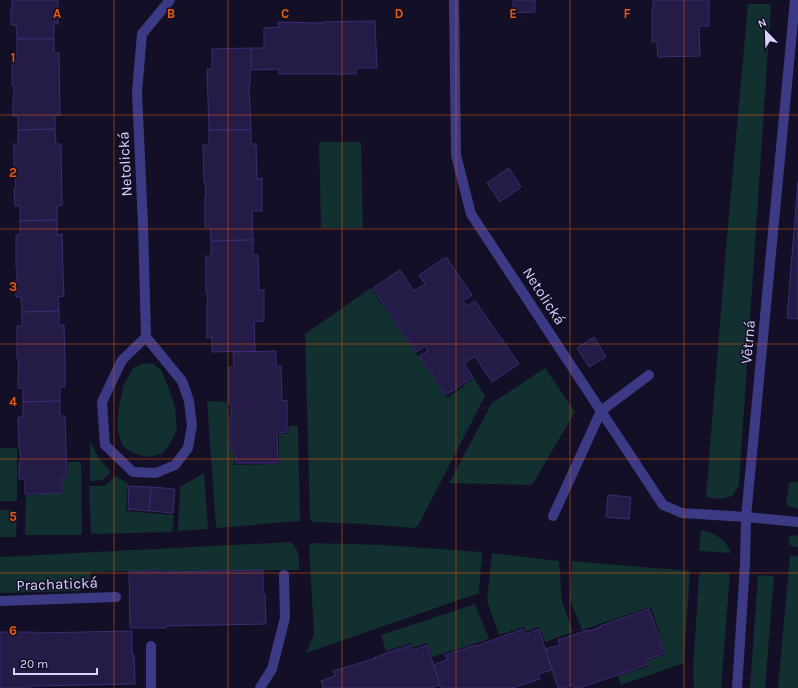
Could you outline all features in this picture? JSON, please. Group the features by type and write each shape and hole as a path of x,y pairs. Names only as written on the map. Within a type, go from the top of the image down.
{"street":[{"name":"Netolická","path":"146,336 143,224 136,92 142,34 170,0"},
{"name":"Netolická","path":"454,0 456,155 471,214 663,505 682,513 798,522"},
{"name":"Větrná","path":"737,688 745,564 746,517 795,0"},
{"path":"146,336 182,381 189,401 192,425 188,448 175,465 156,474 133,472 105,445 104,438 102,402 122,360 146,336"},
{"path":"553,516 601,410 649,375"},
{"path":"260,688 272,669 285,618 284,575"},
{"name":"Prachatická","path":"0,601 116,596"},
{"path":"151,646 151,688"}],"green space":[{"path":"748,4 771,4 739,485 732,496 720,499 706,497 726,248"},
{"path":"319,142 361,142 363,228 321,228"},
{"path":"371,288 447,398 474,378 485,396 418,526 413,528 313,522 310,519 305,334"},
{"path":"152,363 161,370 168,386 175,407 177,429 170,444 162,454 147,457 132,453 122,445 117,428 119,406 124,384 133,368 143,364"},
{"path":"545,368 575,412 532,485 449,483 492,403"},
{"path":"207,401 227,402 229,449 234,450 234,465 279,464 279,434 289,433 288,426 298,426 300,521 216,528"},
{"path":"90,442 98,457 111,472 102,480 90,481"},
{"path":"0,448 17,448 17,501 0,501"},
{"path":"68,462 81,462 82,533 80,535 25,535 26,495 63,493 63,479 68,479"},
{"path":"204,473 208,529 178,531 180,487"},
{"path":"116,476 128,484 126,511 174,515 172,532 91,534 89,486 104,486"},
{"path":"789,482 798,482 798,509 786,505"},
{"path":"0,510 17,510 16,537 0,537"},
{"path":"701,530 711,533 723,540 731,553 699,551"},
{"path":"798,535 798,547 790,545 788,541 790,536"},
{"path":"291,542 294,545 299,558 299,570 166,570 91,572 88,583 79,591 0,593 0,557"},
{"path":"311,543 384,545 482,552 479,593 306,653 314,635 309,547"},
{"path":"492,553 559,561 562,601 573,632 545,642 539,627 526,631 524,627 499,635 487,601"},
{"path":"790,555 798,556 798,688 778,688"},
{"path":"572,561 690,571 684,663 621,685 618,676 649,666 647,661 666,654 651,607 582,630 570,600"},
{"path":"702,572 730,573 721,688 694,688 693,671 699,574"},
{"path":"758,575 774,576 765,688 750,688"},
{"path":"475,604 489,639 432,657 427,643 413,647 411,643 386,651 381,635"}],"building":[{"path":"12,0 58,0 58,24 54,24 54,39 17,39 16,25 11,25"},
{"path":"513,0 535,0 535,12 513,13"},
{"path":"653,0 709,0 709,26 699,26 700,56 658,57 657,42 652,42"},
{"path":"375,21 377,68 356,68 356,74 279,74 279,69 251,70 251,48 264,48 264,28 279,27 278,22 323,23"},
{"path":"17,39 54,39 54,53 59,53 60,115 55,115 55,129 18,130 18,116 13,116 14,86 12,86 12,54 17,54"},
{"path":"251,48 249,86 251,130 209,130 207,69 212,69 212,49"},
{"path":"55,129 56,144 61,144 62,205 57,206 57,220 20,221 20,206 15,206 14,189 16,189 14,177 14,144 18,144 18,130"},
{"path":"209,130 251,130 251,144 256,144 257,179 262,178 262,211 252,211 253,240 211,241 210,227 205,227 206,195 204,182 203,145 209,145"},
{"path":"509,168 521,187 500,202 487,183"},
{"path":"798,181 798,319 787,318"},
{"path":"57,220 57,235 62,234 64,296 58,297 59,311 22,312 21,297 16,297 16,235 20,235 20,221"},
{"path":"253,240 253,255 258,255 259,290 264,290 264,321 254,322 255,351 212,352 212,337 207,338 208,305 206,293 206,256 211,256 211,241"},
{"path":"446,257 472,295 463,301 467,306 475,301 519,364 492,382 475,356 464,364 473,377 446,395 419,356 428,351 425,346 416,352 373,288 400,270 414,291 425,284 419,275"},
{"path":"59,311 59,325 64,325 65,362 65,387 60,387 60,401 23,402 23,388 18,388 19,371 17,358 17,326 22,326 22,312"},
{"path":"594,337 606,357 589,367 577,348"},
{"path":"276,351 276,366 281,366 282,401 287,400 287,432 277,433 278,463 236,463 235,449 230,449 231,404 229,404 229,367 234,367 233,352"},
{"path":"60,401 60,416 65,416 67,478 62,478 62,493 25,494 25,479 19,479 19,462 21,462 18,417 23,417 23,402"},
{"path":"129,486 151,487 149,511 128,509"},
{"path":"151,487 175,489 173,513 149,511"},
{"path":"608,495 631,497 629,519 606,517"},
{"path":"263,570 263,594 265,594 266,624 130,628 129,571 165,572"},
{"path":"649,609 665,653 646,660 647,665 579,688 574,688 573,685 558,688 545,649 560,645 558,640 601,627 600,626"},
{"path":"523,629 525,634 539,629 552,670 538,674 540,679 512,688 441,688 433,665 447,660 445,655 476,646"},
{"path":"132,631 132,655 134,655 135,684 0,688 0,632 34,633"},
{"path":"411,645 413,650 427,645 440,685 431,688 323,688 321,681 335,676 333,671 376,658 375,657"}]}
